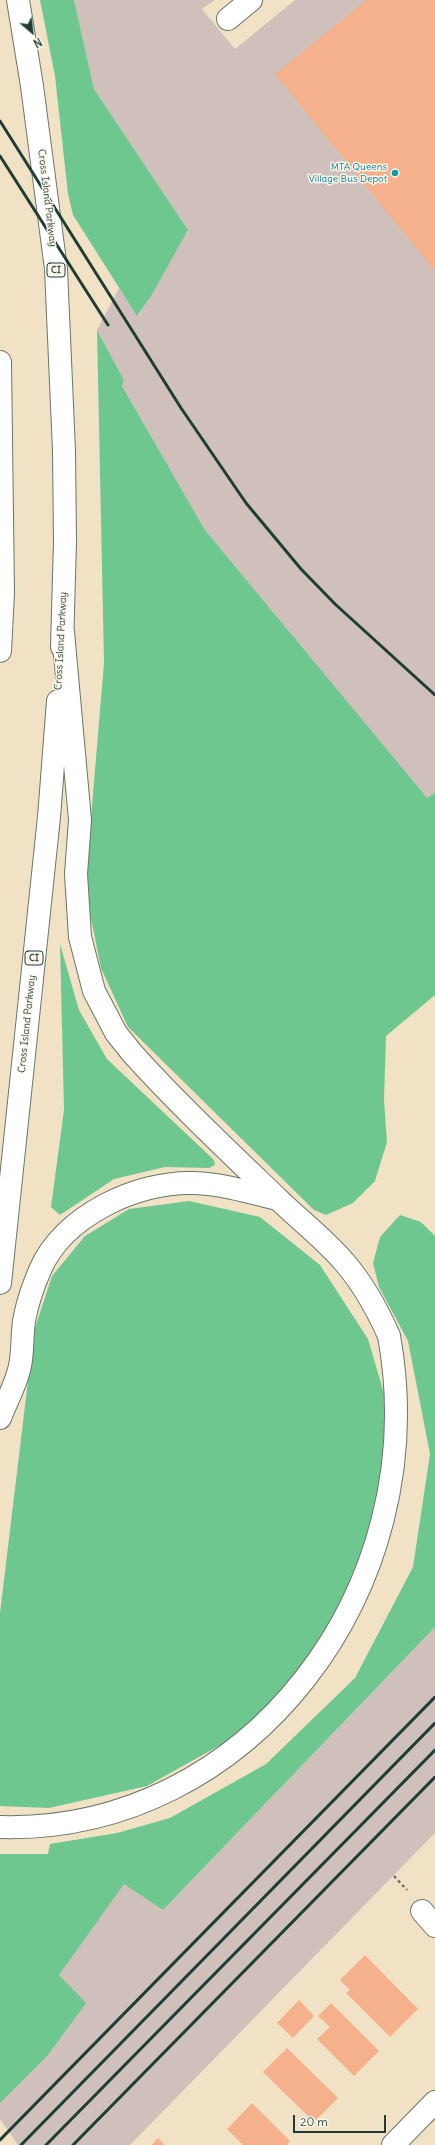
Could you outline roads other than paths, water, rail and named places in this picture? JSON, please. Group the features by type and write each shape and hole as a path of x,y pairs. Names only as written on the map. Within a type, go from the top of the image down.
{"main road":[{"name":"Cross Island Parkway","path":"0,1283 49,818 63,632 65,542 64,451 56,269 32,86 18,0"},
{"path":"228,19 251,0"},
{"path":"0,362 3,548 0,651"},
{"path":"63,632 80,820 76,874 77,907 81,944 94,991 116,1033 132,1053 278,1200 345,1263 373,1306 388,1335 400,1365 413,1426 414,1445"},
{"path":"0,1418 20,1370 25,1316 41,1269 50,1253 75,1224 114,1200 164,1185 192,1183 216,1185 278,1200"},
{"path":"4,1827 67,1824 110,1815 148,1803 186,1788 220,1770 253,1748 286,1723 330,1676"},
{"path":"393,2145 435,2102"}],"railway":[{"path":"0,121 181,408 246,503 301,569 335,604 435,695"},
{"path":"0,156 108,325"},
{"path":"0,2140 435,1697"},
{"path":"21,2145 435,1723"},
{"path":"46,2145 435,1750"},
{"path":"73,2145 435,1777"}],"place":[{"name":"MTA Queens Village Bus Depot","path":"395,173"}]}
